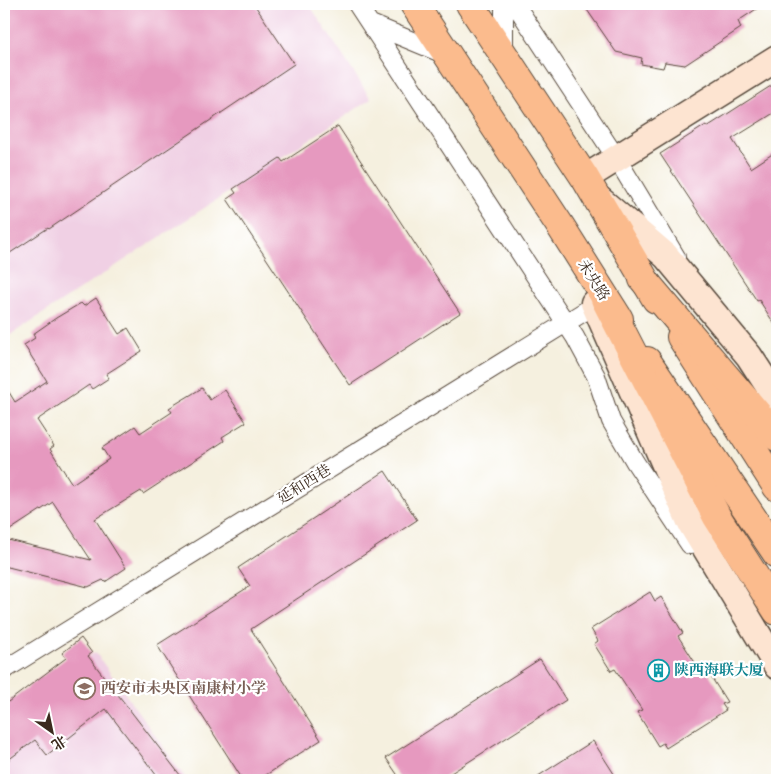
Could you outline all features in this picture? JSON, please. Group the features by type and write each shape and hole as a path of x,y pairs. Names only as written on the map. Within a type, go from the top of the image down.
{"main road":[{"name":"未央路","path":"414,4 561,227 600,302 777,554"},
{"path":"470,4 590,187 643,279 777,487"},
{"path":"590,187 617,159 777,58"},
{"path":"590,187 666,256 749,356 777,399"},
{"path":"643,279 777,437"},
{"path":"600,302 717,517 777,611"},
{"path":"600,302 692,524 777,666"}],"street":[{"path":"357,4 566,323 596,376 611,421 635,462 690,545 728,584"},
{"path":"504,4 504,56"},
{"path":"515,4 617,159 699,296"},
{"path":"371,24 450,57"},
{"name":"延和西巷","path":"4,670 600,302"}],"path":[{"path":"327,5 332,4"}],"shaded area":[{"path":"4,4 309,4 371,99 4,339"},
{"name":"西安市未央区南康村小学","path":"95,652 187,780 4,780 4,724"}],"building":[{"path":"4,4 254,4 294,64 49,229 4,257"},
{"path":"583,4 764,4 738,21 741,28 685,65 665,62 663,68 641,64 642,58 616,52"},
{"path":"777,82 777,111 732,139 751,168 777,151 777,328 759,300 757,301 660,154 706,125 707,127"},
{"path":"338,126 460,313 350,385 227,199 236,193 233,189 280,158 283,162"},
{"path":"96,298 119,334 128,328 142,351 106,374 109,378 92,389 89,385 37,420 54,446 50,449 72,484 109,459 102,448 135,426 140,433 172,412 169,408 202,388 210,400 225,390 246,422 222,437 224,441 143,494 141,491 95,519 126,568 105,582 103,580 88,587 4,566 4,539 91,560 53,502 4,534 4,384 15,402 47,381 24,345 35,338 33,334 56,318 81,303 84,306"},
{"path":"385,471 417,520 251,629 321,740 258,780 243,780 157,645 250,586 238,568"},
{"name":"陕西海联大厦","path":"650,592 655,601 661,597 683,633 678,636 703,675 708,672 727,702 722,704 726,710 666,748 663,743 658,746 637,712 642,710 615,669 611,671 594,644 598,641 591,629"},
{"path":"81,638 92,653 88,656 184,780 160,780 106,709 47,755 35,740 4,763 4,705 66,658 62,653"},
{"path":"540,659 566,700 440,780 401,780 386,758"},
{"path":"593,741 618,780 532,780"}],"place":[{"name":"陕西海联大厦","path":"658,670"},
{"name":"西安市未央区南康村小学","path":"85,688"}]}
